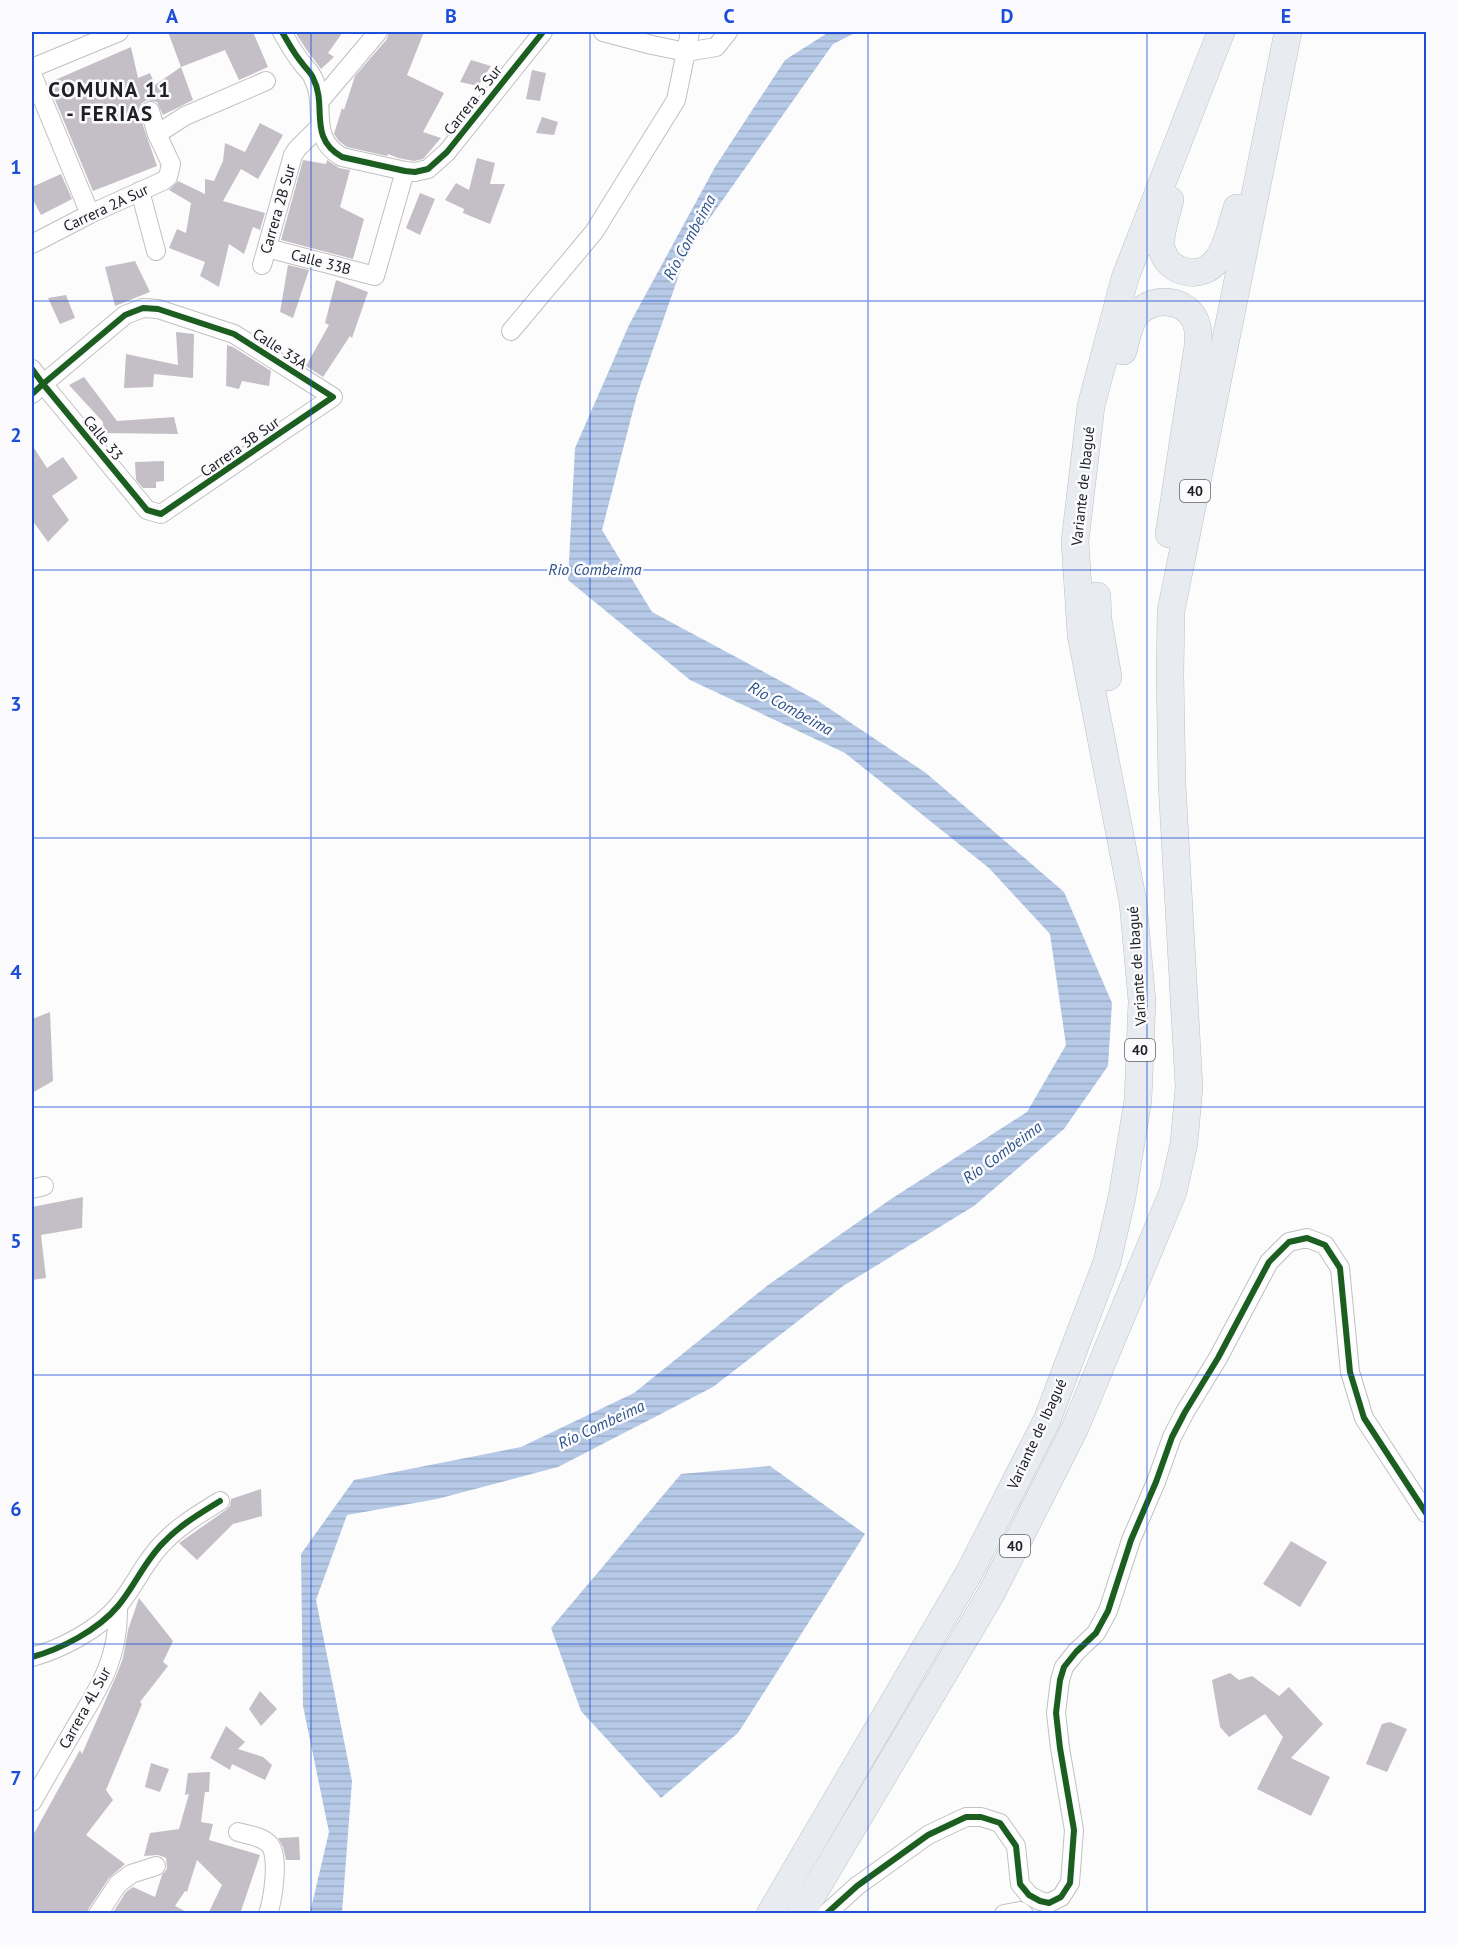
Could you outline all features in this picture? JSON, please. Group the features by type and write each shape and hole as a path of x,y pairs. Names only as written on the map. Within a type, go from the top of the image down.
{"highway":[{"name":"Variante de Ibagué","path":"770,1914 969,1573 1047,1420 1107,1262 1122,1197 1138,1100 1142,1001 1133,902 1081,635 1075,541 1091,406 1125,278 1221,32"},
{"name":"Variante de Ibagué","path":"801,1914 990,1594 1075,1428 1173,1192 1184,1143 1189,1087 1172,784 1171,611 1288,32"},
{"path":"1198,91 1163,226 1161,248 1167,261 1177,269 1198,273 1216,263 1222,253 1274,96"},
{"path":"1101,731 1112,695 1098,620 1094,539 1100,459 1128,330 1134,317 1147,305 1160,302 1174,303 1190,313 1197,326 1198,346 1162,579 1171,611"}],"street":[{"path":"32,68 119,32"},
{"path":"282,32 313,76 319,102 319,127 333,152 342,157 410,172"},
{"path":"319,102 378,32"},
{"name":"Carrera 3 Sur","path":"410,172 428,169 447,152 542,32"},
{"path":"603,32 686,52 716,47 728,32"},
{"path":"511,331 594,232 676,100 690,32"},
{"path":"32,74 90,214"},
{"path":"150,111 158,134 185,116 266,81"},
{"name":"Carrera 2B Sur","path":"265,256 293,155 319,127"},
{"name":"Carrera 2A Sur","path":"32,244 168,177 171,164 158,134"},
{"name":"Calle 33B","path":"265,256 375,276 410,172"},
{"path":"140,191 156,251"},
{"name":"Calle 33A","path":"38,389 125,315 142,308 158,309 234,334 333,398"},
{"name":"Calle 33","path":"32,369 38,389 147,510 161,514"},
{"name":"Carrera 3B Sur","path":"161,514 333,398"},
{"path":"826,1914 857,1886 928,1835 966,1817 981,1817 1000,1823 1016,1846 1020,1884 1029,1895 1040,1901 1063,1905 1070,1883 1074,1830 1056,1713 1060,1680 1065,1667 1076,1652 1096,1633 1108,1611 1131,1540 1172,1437 1185,1412 1218,1358 1269,1263 1289,1242 1307,1238 1325,1245 1340,1268 1350,1372 1364,1418 1426,1513"},
{"path":"32,1657 74,1640 98,1624 118,1607 163,1542 182,1526 220,1501"},
{"name":"Carrera 4L Sur","path":"32,1802 105,1677 114,1652 118,1628 118,1607"},
{"path":"238,1832 260,1838 268,1842 273,1849 274,1881 268,1914"},
{"path":"98,1914 118,1884 131,1874 156,1866"},
{"path":"1004,1914 1020,1911 1024,1914"}],"water":[{"name":"Rio Combeima","path":"829,32 857,32 833,44 688,249 637,395 602,530 652,612 818,701 926,773 1064,892 1112,1003 1108,1066 1064,1129 974,1206 843,1286 713,1387 558,1467 437,1499 347,1515 316,1600 352,1781 342,1913 310,1913 329,1832 303,1706 301,1554 354,1480 521,1447 634,1393 768,1285 891,1199 1027,1112 1066,1045 1050,934 989,868 845,753 690,680 568,580 575,448 629,325 715,167 785,60"},
{"path":"770,1466 865,1534 738,1733 661,1798 581,1711 551,1628 681,1474"}],"building":[{"path":"168,32 253,32 268,67 239,80 225,50 181,67"},
{"path":"295,32 343,32 328,53 334,57 321,69"},
{"path":"389,32 424,32 407,75 444,93 423,132 441,138 423,159 414,161 347,147 334,134 355,76 387,39"},
{"path":"131,47 138,78 150,73 155,85 181,67 193,100 163,115 157,102 147,100 142,103 139,114 157,166 93,191 48,83"},
{"path":"471,60 491,66 478,86 460,82"},
{"path":"532,70 546,73 540,101 526,99"},
{"path":"542,117 558,122 554,135 536,133"},
{"path":"260,123 283,135 258,179 241,169 223,201 265,213 260,230 253,227 244,254 229,244 219,287 200,276 205,262 169,248 177,229 186,233 191,203 169,190 178,181 205,194 205,179 214,181 223,161 225,143 245,152"},
{"path":"477,158 495,163 490,184 505,184 490,224 463,213 464,209 445,200 456,183 469,190"},
{"path":"303,160 326,164 327,160 339,168 350,170 340,207 364,219 353,259 281,240"},
{"path":"61,174 72,199 41,215 32,198 32,187"},
{"path":"420,193 435,199 420,235 406,228"},
{"path":"135,261 150,292 115,306 105,267"},
{"path":"288,265 309,270 293,318 280,312"},
{"path":"336,280 368,292 352,338 350,336 323,377 306,366 329,325 325,323"},
{"path":"66,295 75,318 60,324 48,298"},
{"path":"176,332 194,334 193,378 154,374 153,387 124,388 126,354 178,365"},
{"path":"227,345 271,371 269,386 242,381 239,389 226,386"},
{"path":"84,377 117,421 174,417 178,434 103,433 103,422 69,385"},
{"path":"32,445 47,468 63,457 78,478 52,496 69,520 48,542 32,520"},
{"path":"164,461 164,481 156,482 156,488 143,488 136,480 135,462"},
{"path":"50,1012 53,1081 32,1093 32,1019"},
{"path":"83,1197 82,1228 41,1235 46,1278 32,1280 32,1207"},
{"path":"261,1489 262,1516 233,1524 197,1560 179,1543 226,1510 230,1506 231,1499"},
{"path":"1291,1541 1327,1562 1300,1607 1263,1584"},
{"path":"139,1598 173,1641 163,1662 168,1666 140,1702 142,1704 106,1790 113,1800 86,1835 125,1864 109,1878 87,1914 32,1914 32,1837 80,1750 82,1754 123,1658 128,1630"},
{"path":"1230,1673 1239,1680 1252,1676 1279,1696 1289,1687 1323,1724 1291,1758 1330,1777 1311,1816 1257,1789 1283,1737 1265,1714 1229,1737 1220,1727 1212,1680"},
{"path":"260,1691 277,1709 261,1726 249,1709"},
{"path":"1390,1722 1407,1729 1387,1772 1366,1764 1382,1724"},
{"path":"226,1726 245,1742 238,1749 263,1757 272,1765 265,1780 232,1764 230,1770 210,1758"},
{"path":"151,1763 169,1769 160,1792 145,1787"},
{"path":"210,1772 209,1792 205,1792 201,1822 213,1824 209,1840 260,1855 240,1914 208,1914 222,1885 197,1860 187,1892 185,1891 175,1906 191,1914 112,1914 126,1892 133,1887 155,1897 162,1875 167,1869 166,1858 158,1855 144,1856 150,1833 179,1829 189,1794 185,1795 188,1773"},
{"path":"299,1837 300,1860 286,1860 278,1838"}],"cycle path":[{"path":"282,32 296,56 313,78 319,99 321,131 331,149 342,157 415,172 428,169 447,152 543,32"},
{"path":"32,369 43,384 147,510 161,514 333,397 234,334 158,309 143,308 125,315 43,384 32,394"},
{"path":"826,1914 857,1886 928,1835 966,1817 981,1817 1000,1823 1016,1846 1020,1884 1029,1895 1049,1903 1061,1897 1070,1883 1074,1830 1056,1713 1064,1667 1096,1633 1108,1611 1131,1540 1172,1437 1218,1358 1269,1262 1289,1242 1307,1238 1325,1245 1340,1268 1350,1372 1364,1418 1426,1513"},
{"path":"32,1657 67,1644 90,1631 110,1615 164,1542 184,1525 220,1501"}],"district":[{"name":"COMUNA 11 - FERIAS","path":"110,102"}],"water label":[{"name":"Río Combeima","path":"689,237"},
{"name":"Río Combeima","path":"791,708"},
{"name":"Río Combeima","path":"1002,1152"},
{"name":"Río Combeima","path":"601,1424"}]}
